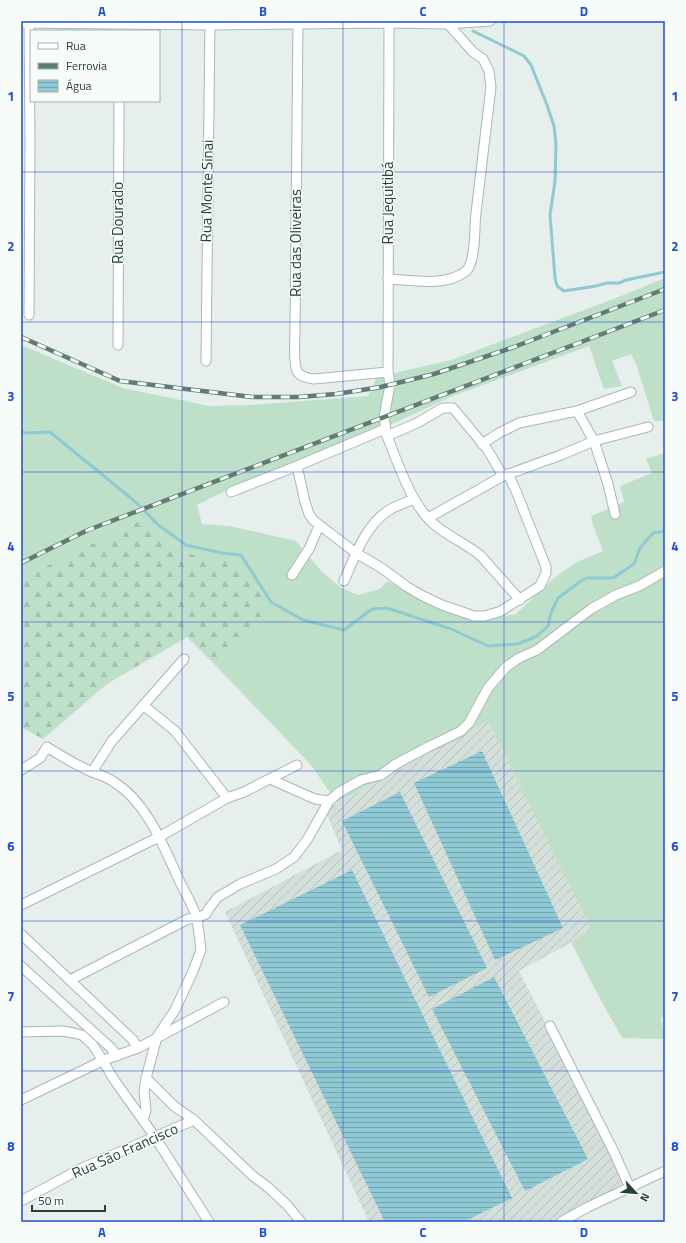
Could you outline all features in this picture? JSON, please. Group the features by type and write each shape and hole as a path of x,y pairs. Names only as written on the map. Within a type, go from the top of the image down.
{"street":[{"path":"29,315 26,22 120,25 389,22 448,24 490,21"},
{"name":"Rua Jequitibá","path":"386,432 384,417 390,386 388,372 389,22"},
{"name":"Rua Monte Sinai","path":"206,361 210,23"},
{"name":"Rua das Oliveiras","path":"298,23 295,330 297,371 304,377 314,379 388,372"},
{"path":"388,279 427,281 444,280 457,276 466,271 471,263 474,249 475,222 491,86 489,71 483,59 473,52 448,24"},
{"name":"Rua Dourado","path":"118,345 119,102"},
{"path":"482,444 499,433 520,423 577,411 631,392"},
{"path":"231,492 297,466 386,432 417,423 443,408 453,408 505,475 518,497 546,567 546,574 540,586 520,600 501,611 485,616 474,616 464,613 421,595 380,567 356,553 319,526 309,514 297,466"},
{"path":"577,411 594,441 608,484 615,514"},
{"path":"428,518 505,475 561,455 594,441 648,427"},
{"path":"386,432 414,499 428,518 433,524 481,556 520,600"},
{"path":"344,581 356,553 367,533 378,520 390,509 414,499"},
{"path":"292,575 308,549 319,526"},
{"path":"70,980 188,919 197,918 206,914 218,897 235,887 276,869 294,857 308,840 329,801 338,793 361,780 381,775 396,764 428,746 461,731 469,723 488,688 506,667 519,658 538,650 591,609 616,595 639,586 665,570"},
{"path":"92,772 112,741 142,705 184,659"},
{"path":"142,705 175,731 227,798"},
{"path":"21,770 40,758 47,747 64,758 115,782 139,805 159,837 195,910 201,950 175,1010 157,1038 146,1078 144,1092 146,1110 143,1120"},
{"path":"21,905 159,837 227,798 244,792 297,765"},
{"path":"270,778 315,799 329,801"},
{"path":"21,934 133,1040 138,1048"},
{"path":"21,966 111,1048 117,1056"},
{"path":"21,1100 104,1060 138,1048 224,1002"},
{"path":"550,1026 614,1152 630,1188"},
{"path":"21,1032 62,1031 74,1033 88,1040 104,1060 115,1081 155,1137 209,1222"},
{"path":"146,1078 191,1122 252,1176 269,1188 288,1206 301,1222"},
{"name":"Rua São Francisco","path":"21,1201 80,1169 191,1122"},
{"path":"561,1222 588,1207 665,1171"}],"shaded area":[{"path":"488,721 593,931 519,971 627,1182 552,1222 369,1222 225,912 342,850 325,810"}],"green space":[{"path":"665,278 665,429 664,421 654,421 636,364 631,354 612,361 622,386 604,389 589,346 453,396 392,424 233,487 197,505 202,524 230,526 296,541 322,572 340,587 358,595 380,589 387,581 433,606 478,621 516,614 553,579 575,563 603,551 591,516 624,502 620,486 652,473 646,459 665,453 665,1017 661,1017 665,1039 622,1038 571,942 592,930 488,721 337,803 311,765 216,666 266,613 207,558 185,552 141,520 40,569 21,581 21,345 123,388 209,406 251,405 368,396 377,377 451,360"},
{"path":"141,520 185,552 207,558 232,562 261,595 266,613 216,666 187,637 107,684 43,739 21,727 21,581 40,569"}],"water":[{"path":"482,751 563,928 495,960 414,783"},
{"path":"400,792 487,968 429,997 342,821"},
{"path":"352,870 512,1198 463,1222 385,1222 240,925"},
{"path":"494,977 588,1159 525,1191 432,1009"}],"waterway":[{"path":"473,31 524,56 531,65 554,126 556,144 555,181 550,215 555,278 557,286 564,291 607,283 619,283 626,280 665,272"},
{"path":"21,430 25,433 50,432 132,499 157,524 186,545 222,553 241,555 271,602 303,620 344,630 372,609 387,608 451,629 488,646 518,644 537,636 548,626 551,613 558,598 587,578 613,578 634,564 640,548 653,533 665,531"}],"railway":[{"path":"21,337 120,381 252,397 299,397 336,394 381,387 434,374 514,347 665,289"},
{"path":"21,563 88,530 665,310"}]}
